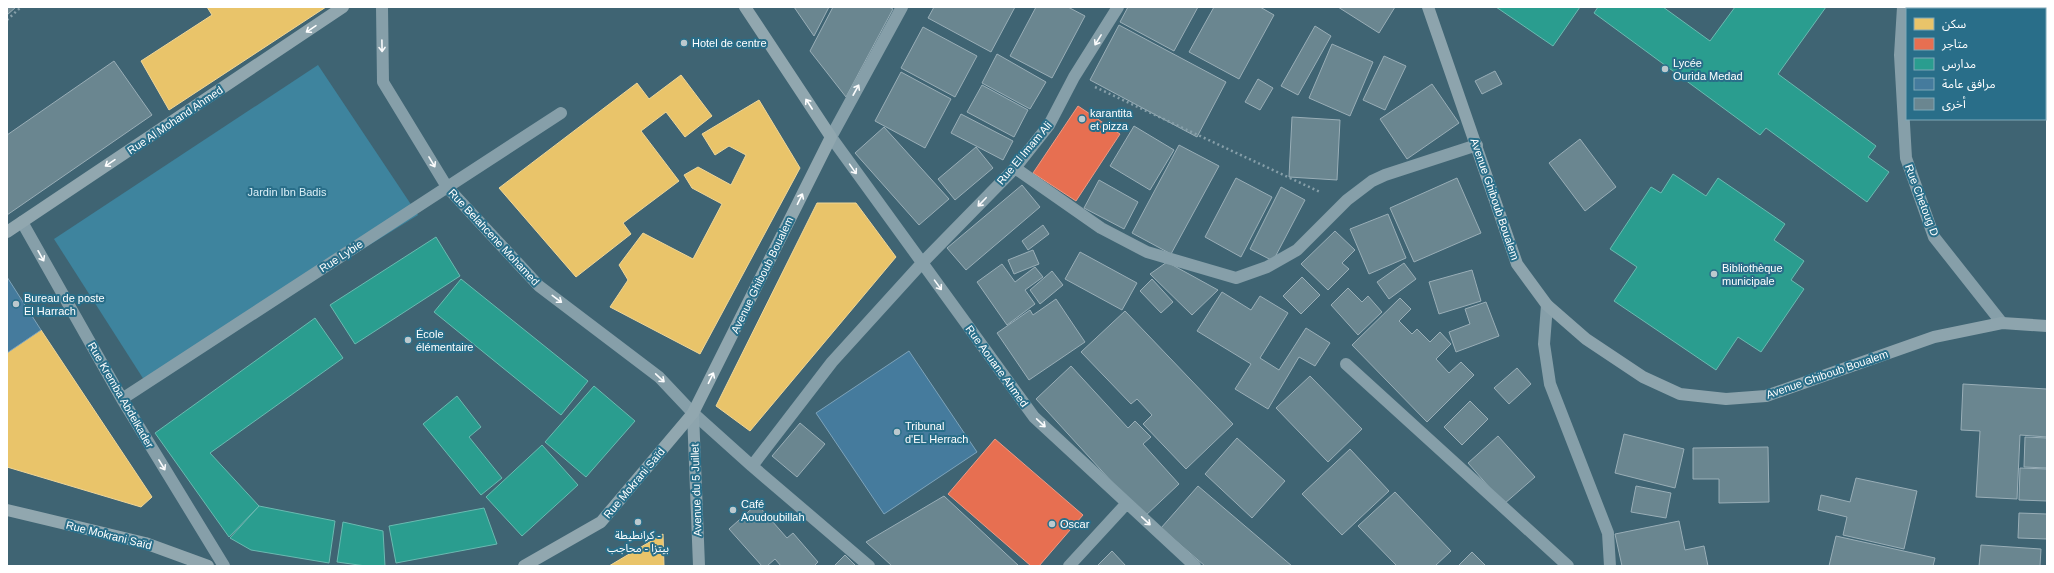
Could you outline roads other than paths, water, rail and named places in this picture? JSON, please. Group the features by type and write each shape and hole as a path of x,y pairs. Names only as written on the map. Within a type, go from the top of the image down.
{"main road":[{"name":"Rue Al Mohand Ahmed","path":"7,232 343,7"},
{"path":"745,7 831,137"},
{"name":"Avenue Ghiboub Boualem","path":"1428,7 1518,264 1547,305 1586,339 1643,377 1680,394 1726,400 1766,396 1934,337 2002,323 2047,326"},
{"name":"Avenue Ghiboub Boualem","path":"694,413 831,137"},
{"name":"Rue Mokrani Saïd","path":"524,566 601,522 694,413"},
{"name":"Avenue du 5 Juillet","path":"694,413 699,566"},
{"name":"Rue Mokrani Saïd","path":"7,510 145,543 208,566"}],"street":[{"name":"Rue Belahcene Mohamed","path":"382,7 383,82 447,187 539,286 659,377 694,413 752,466 869,566"},
{"path":"831,137 902,7"},
{"name":"Rue El Imam Ali","path":"752,466 832,362 922,263 1015,168 1050,125 1074,77 1118,7"},
{"name":"Rue Chetoug D","path":"1903,7 1900,55 1906,158 1934,237 2002,323"},
{"name":"Rue Lybie","path":"122,399 561,113"},
{"name":"Rue Aouane Ahmed","path":"831,137 1034,417 1195,566"},
{"path":"1015,168 1101,228 1147,252 1236,278 1267,267 1297,250 1347,200 1372,181 1385,175 1477,146"},
{"name":"Rue Kremba Abdelkader","path":"22,222 122,399 224,566"},
{"path":"1547,305 1544,344 1550,384 1608,533 1610,566"},
{"path":"1346,364 1568,566"},
{"path":"1069,566 1127,503"}],"place":[{"name":"Hotel de centre","path":"684,43"},
{"name":"Lycée Ourida Medad","path":"1665,69"},
{"name":"karantita et pizza","path":"1082,119"},
{"name":"Bibliothèque municipale","path":"1714,274"},
{"name":"Bureau de poste El Harrach","path":"16,304"},
{"name":"École élémentaire","path":"408,340"},
{"name":"Tribunal d'EL Herrach","path":"897,432"},
{"name":"Café Aoudoubillah","path":"733,510"},
{"name":"كرانطيطة - بيتزا - محاجب","path":"638,522"},
{"name":"Oscar","path":"1052,524"}],"park label":[{"name":"Jardin Ibn Badis","path":"287,192"}]}
